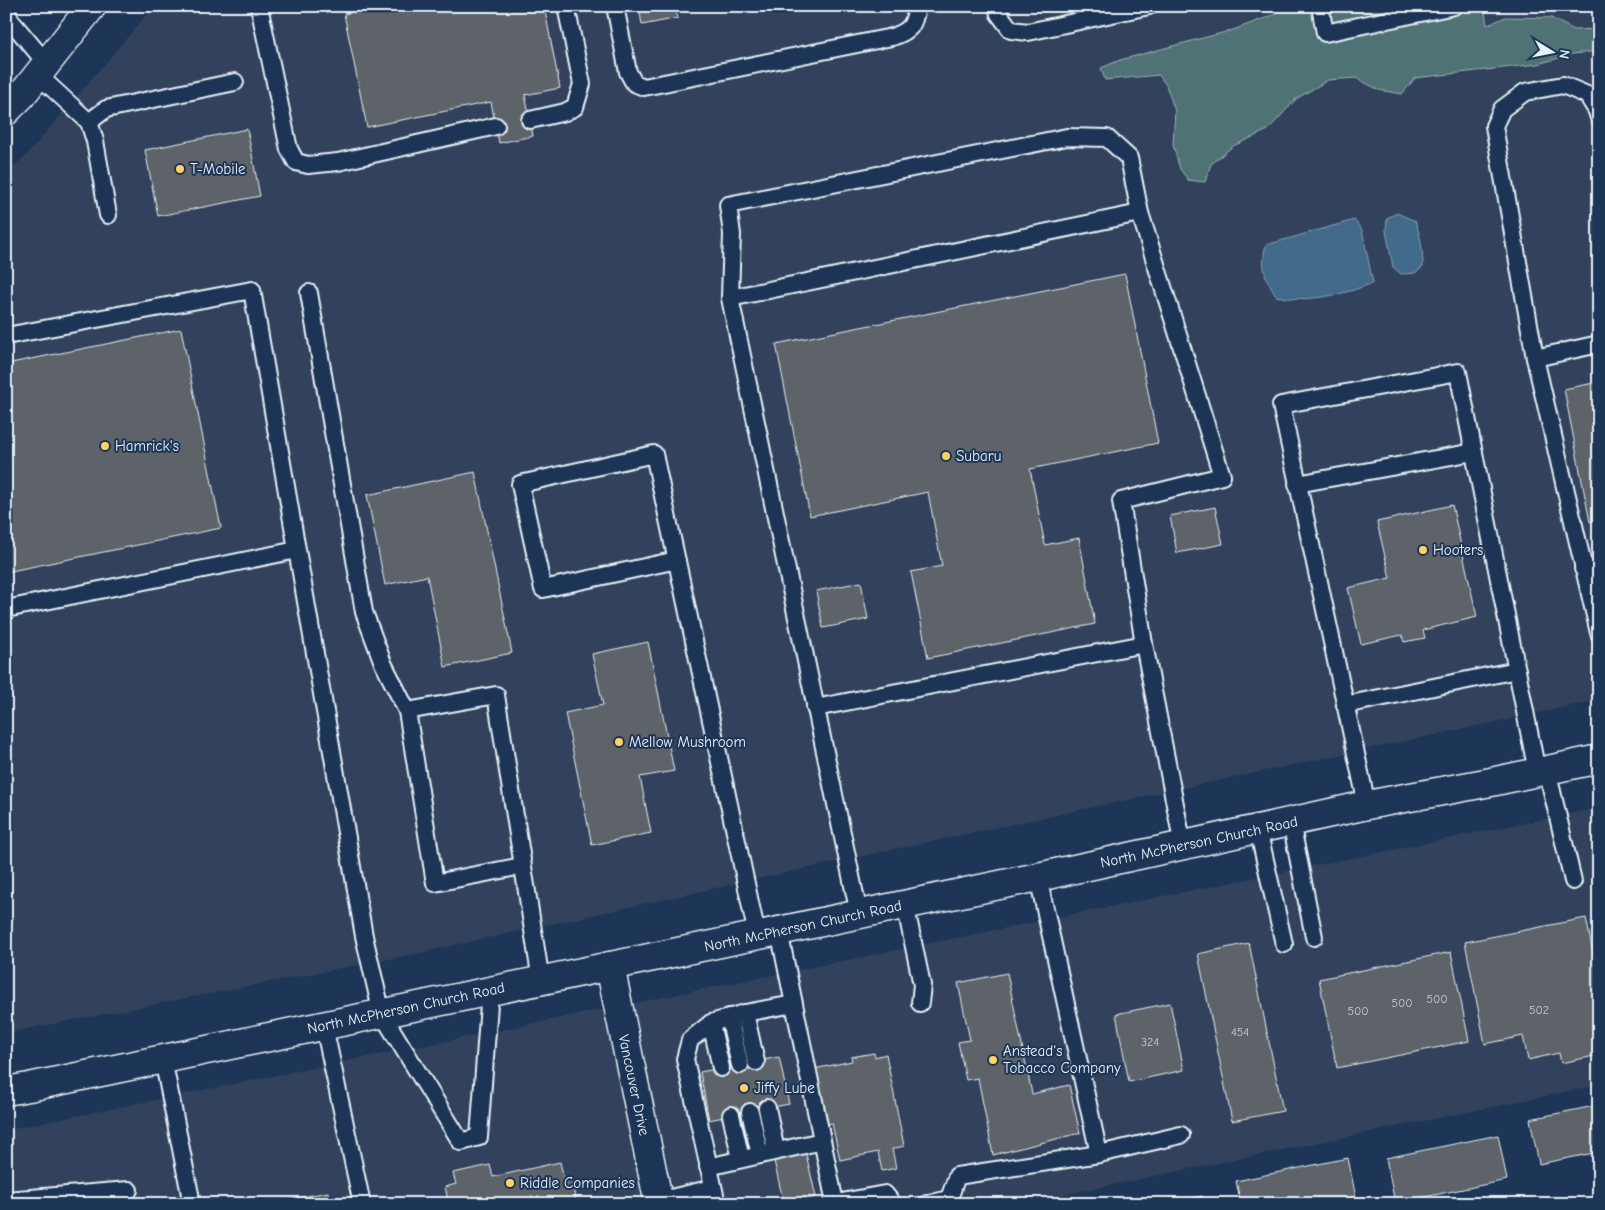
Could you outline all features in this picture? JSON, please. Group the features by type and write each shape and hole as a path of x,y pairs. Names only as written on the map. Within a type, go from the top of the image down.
{"main road":[{"path":"6,111 43,70 92,6"},
{"name":"North McPherson Church Road","path":"6,1091 163,1060 1038,877 1367,805 1599,759"},
{"name":"Vancouver Drive","path":"610,966 658,1202"}],"lane":[{"path":"259,6 290,149 296,162 308,165 338,162 496,126"},
{"path":"530,120 565,112 575,107 582,84 566,6"},
{"path":"615,6 628,72 634,83 644,87 906,33 912,25 917,6"},
{"path":"997,6 999,14 1011,30 1028,32 1149,6"},
{"path":"1320,6 1325,33 1454,6"},
{"path":"6,10 11,21 43,70 89,122 95,141 108,215"},
{"path":"89,122 106,109 236,82"},
{"path":"1599,118 1587,95 1563,85 1525,92 1502,109 1494,126 1535,358 1591,568 1599,634"},
{"path":"859,914 730,298 732,234 728,205 1067,137 1107,138 1129,158 1140,213 1222,476 1121,501 1144,644 1183,846"},
{"path":"730,298 1140,213"},
{"path":"6,336 252,290 364,936 382,1014 461,1142 479,1138 490,991"},
{"path":"309,293 364,612 383,663 407,710 435,883 522,866"},
{"path":"1535,358 1599,344"},
{"path":"1367,805 1281,405 1458,372 1517,670 1542,771 1573,881"},
{"path":"1297,484 1474,452"},
{"path":"677,560 543,589 520,484 654,454 677,560 768,933 794,1004 833,1203 885,1194 894,1204"},
{"path":"6,609 297,550"},
{"path":"815,708 1144,644"},
{"path":"1345,705 1517,670"},
{"path":"407,710 496,695 541,980"},
{"path":"1291,822 1314,937"},
{"path":"1258,829 1284,944"},
{"path":"1038,877 1099,1154"},
{"path":"905,904 922,985 920,1003"},
{"path":"658,1202 715,1196 685,1059 690,1040 711,1023 737,1015 794,1004"},
{"path":"737,1015 748,1063"},
{"path":"711,1023 721,1068"},
{"path":"324,1026 362,1204"},
{"path":"163,1060 192,1204"},
{"path":"766,1108 776,1151"},
{"path":"750,1112 760,1155"},
{"path":"731,1115 741,1159"},
{"path":"927,1204 949,1199 957,1176 1099,1154 1181,1135"},
{"path":"708,1167 822,1141"},
{"path":"6,1200 129,1190"}],"shaded area":[{"path":"154,6 1599,6 1599,700 872,854 405,956 6,1033 6,171 25,157"},
{"path":"1397,213 1415,221 1419,232 1423,267 1415,273 1401,274 1393,267 1386,231 1387,218"},
{"path":"1354,220 1362,230 1373,283 1325,297 1300,299 1276,296 1265,272 1263,259 1266,245"},
{"path":"1599,808 1599,1085 1019,1204 6,1204 6,1130"}],"green space":[{"path":"1275,6 1411,6 1412,11 1439,6 1491,6 1485,12 1487,25 1506,17 1551,18 1574,30 1599,29 1599,51 1572,54 1538,64 1415,78 1402,94 1379,90 1356,78 1328,80 1296,99 1268,130 1233,146 1211,164 1205,182 1188,180 1180,169 1173,145 1175,111 1166,85 1159,75 1105,80 1101,68 1120,60 1233,30 1276,14"}],"building":[{"path":"382,6 544,6 560,88 525,95 533,136 499,143 491,102 367,127 344,14"},
{"path":"639,6 684,6 675,8 678,18 642,25"},
{"path":"247,129 260,196 158,216 145,150"},
{"name":"Subaru","path":"1125,274 1158,443 1030,469 1045,545 1079,538 1095,624 928,658 911,572 942,566 928,492 810,516 776,344"},
{"name":"Hamrick's","path":"181,329 221,528 6,572 6,364"},
{"path":"1599,382 1599,520 1590,522 1564,389"},
{"path":"475,472 512,653 445,667 427,576 385,585 367,495"},
{"name":"Hooters","path":"1452,505 1477,617 1423,630 1425,638 1404,642 1402,635 1361,644 1348,588 1390,578 1377,522"},
{"path":"1215,507 1223,544 1177,553 1170,516"},
{"path":"861,582 868,619 823,628 816,591"},
{"name":"Mellow Mushroom","path":"648,642 674,771 640,777 651,833 592,845 565,713 603,705 592,654"},
{"path":"1586,918 1599,983 1599,1055 1561,1063 1559,1053 1528,1060 1523,1036 1485,1044 1465,942"},
{"path":"1249,943 1283,1111 1232,1121 1198,954"},
{"path":"1451,952 1469,1041 1337,1068 1319,979"},
{"name":"Anstead's Tobacco Company","path":"1007,973 1032,1094 1069,1085 1080,1133 993,1155 978,1078 966,1080 958,1042 970,1040 958,983"},
{"path":"1170,1003 1184,1070 1129,1082 1116,1014"},
{"path":"874,1053 875,1057 886,1054 904,1146 892,1149 896,1168 882,1171 878,1152 840,1160 832,1123 825,1125 814,1069 852,1061 851,1057"},
{"name":"Jiffy Lube","path":"779,1057 789,1104 709,1120 700,1072"},
{"path":"1599,1105 1599,1152 1539,1164 1530,1119"},
{"path":"1498,1135 1507,1180 1395,1203 1386,1158"},
{"path":"806,1154 816,1197 784,1204 774,1161"},
{"path":"1348,1158 1357,1203 1241,1204 1236,1181"},
{"name":"Riddle Companies","path":"560,1162 565,1184 572,1182 576,1201 569,1204 449,1204 445,1187 456,1184 453,1173 490,1165 493,1177"},
{"path":"328,1192 330,1204 266,1204"},
{"path":"1202,1196 1204,1204 1162,1204"}],"place":[{"name":"T-Mobile","path":"180,169"},
{"name":"Hamrick's","path":"105,446"},
{"name":"Subaru","path":"946,456"},
{"name":"Hooters","path":"1423,550"},
{"name":"Mellow Mushroom","path":"619,742"},
{"name":"Anstead's Tobacco Company","path":"993,1060"},
{"name":"Jiffy Lube","path":"744,1088"},
{"name":"Riddle Companies","path":"510,1183"}]}
